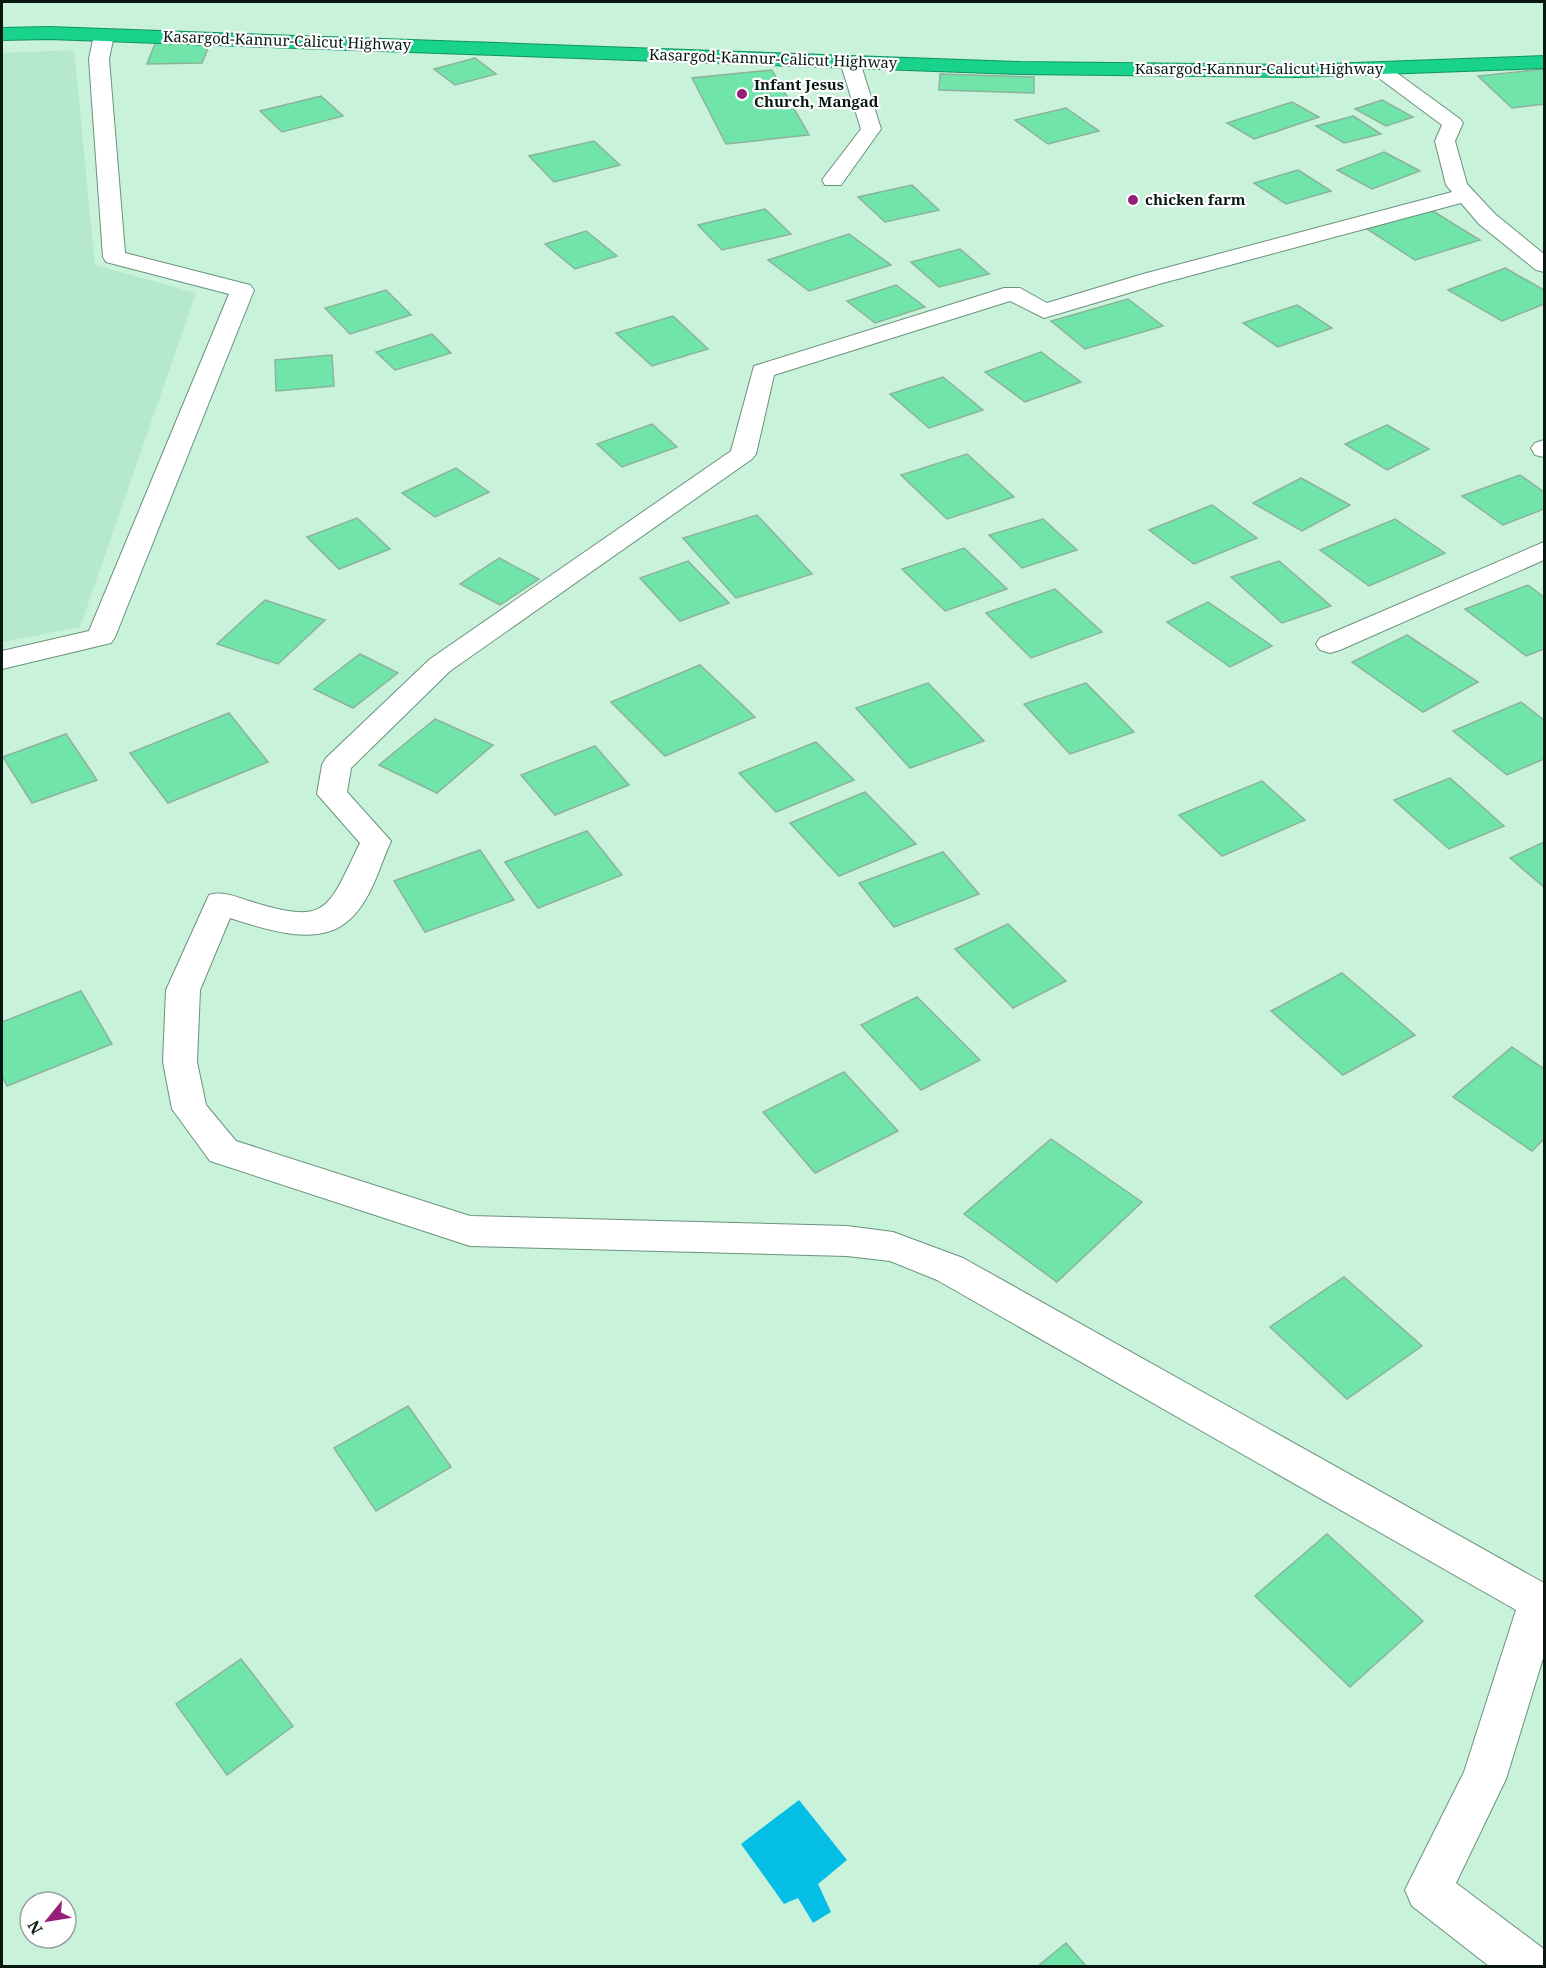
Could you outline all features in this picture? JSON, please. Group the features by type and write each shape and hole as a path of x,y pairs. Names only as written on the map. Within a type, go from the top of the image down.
{"highway":[{"name":"Kasargod-Kannur-Calicut Highway","path":"2,34 104,35 1032,68 1299,71 1545,62"}],"street":[{"path":"2,660 101,637 242,291 114,257 99,59 104,35"},
{"path":"833,180 871,129 850,62"},
{"path":"1379,69 1453,123 1445,141 1457,185 1487,219 1545,265"},
{"path":"1466,195 1151,279 1044,311 1012,293 763,371 743,454 440,664 337,765 332,794 376,841 340,912 320,921 295,924 220,903 183,990 180,1062 189,1109 223,1151 470,1231 847,1241 893,1247 950,1269 1540,1602 1484,1779 1428,1890 1527,1966"},
{"path":"1330,644 1545,550"}],"shaded area":[{"path":"74,50 95,265 196,293 80,627 2,642 2,53"}],"water":[{"path":"799,1800 847,1860 818,1884 831,1912 813,1923 798,1898 784,1904 741,1844"}],"building":[{"path":"156,41 211,41 202,63 147,64"},
{"path":"475,58 496,74 455,85 434,69"},
{"path":"1544,69 1544,104 1512,108 1478,76"},
{"path":"772,70 809,135 726,144 692,78"},
{"path":"940,74 1034,77 1034,93 939,90"},
{"path":"321,96 343,116 282,132 260,111"},
{"path":"1382,100 1413,117 1386,126 1355,109"},
{"path":"1292,102 1319,117 1254,139 1227,123"},
{"path":"1066,108 1099,131 1048,144 1015,120"},
{"path":"1353,116 1381,134 1344,143 1316,126"},
{"path":"594,141 620,165 554,182 529,156"},
{"path":"1384,152 1420,171 1372,189 1337,170"},
{"path":"1298,170 1331,191 1286,204 1254,183"},
{"path":"912,185 939,210 885,222 858,197"},
{"path":"765,209 791,234 722,250 698,225"},
{"path":"1431,210 1480,240 1415,260 1367,229"},
{"path":"586,231 617,256 575,269 545,244"},
{"path":"849,234 891,265 809,291 768,260"},
{"path":"960,249 989,274 939,287 911,262"},
{"path":"1505,268 1544,290 1544,304 1502,321 1448,290"},
{"path":"896,285 925,307 875,323 847,301"},
{"path":"386,290 411,315 350,334 325,308"},
{"path":"1128,299 1163,326 1085,349 1051,321"},
{"path":"1297,305 1332,328 1278,347 1243,323"},
{"path":"673,316 708,349 652,366 616,333"},
{"path":"432,334 451,353 395,370 376,352"},
{"path":"1041,352 1081,382 1025,402 985,372"},
{"path":"332,355 334,386 276,391 275,360"},
{"path":"943,377 983,410 929,428 890,394"},
{"path":"652,424 677,447 622,467 597,444"},
{"path":"1387,425 1429,449 1387,470 1345,444"},
{"path":"967,454 1014,497 947,519 901,475"},
{"path":"456,468 489,492 435,517 402,493"},
{"path":"1520,475 1544,492 1544,509 1503,525 1462,496"},
{"path":"1301,478 1350,505 1302,531 1253,503"},
{"path":"1212,505 1257,538 1194,564 1149,530"},
{"path":"757,515 812,574 736,598 683,538"},
{"path":"357,518 390,549 339,569 307,537"},
{"path":"1043,519 1077,550 1022,568 989,535"},
{"path":"1395,519 1445,553 1369,586 1320,550"},
{"path":"964,548 1007,589 945,611 902,569"},
{"path":"499,558 539,579 500,605 460,584"},
{"path":"688,561 729,603 680,621 640,578"},
{"path":"1279,561 1331,606 1282,623 1231,577"},
{"path":"1528,585 1544,597 1544,649 1526,656 1465,609"},
{"path":"1055,589 1102,632 1031,658 986,613"},
{"path":"265,600 325,620 278,664 217,644"},
{"path":"1208,602 1272,646 1230,667 1167,622"},
{"path":"1407,635 1478,682 1423,712 1352,662"},
{"path":"360,654 398,673 353,708 314,689"},
{"path":"700,665 755,717 665,756 611,702"},
{"path":"928,683 984,741 910,768 856,708"},
{"path":"1086,683 1134,732 1070,754 1024,704"},
{"path":"1521,702 1544,720 1544,759 1507,775 1453,731"},
{"path":"229,713 268,762 168,803 130,753"},
{"path":"435,719 493,745 437,793 379,765"},
{"path":"66,734 97,780 32,803 3,757"},
{"path":"816,742 854,780 776,812 739,773"},
{"path":"595,746 629,785 555,815 521,775"},
{"path":"1450,778 1504,826 1449,849 1394,800"},
{"path":"1262,781 1305,820 1222,856 1179,815"},
{"path":"865,792 916,844 839,876 790,823"},
{"path":"587,831 622,875 538,908 505,862"},
{"path":"1544,842 1544,887 1510,858"},
{"path":"480,850 514,900 425,932 394,881"},
{"path":"943,852 979,894 894,927 859,883"},
{"path":"1008,924 1066,981 1013,1008 955,949"},
{"path":"1342,973 1415,1035 1343,1075 1271,1011"},
{"path":"81,991 112,1044 7,1086 2,1076 2,1022"},
{"path":"917,997 980,1060 921,1090 861,1025"},
{"path":"1512,1047 1544,1069 1544,1139 1532,1151 1453,1097"},
{"path":"844,1072 898,1131 815,1173 763,1112"},
{"path":"1051,1139 1142,1202 1057,1282 964,1214"},
{"path":"1344,1277 1422,1346 1347,1399 1270,1327"},
{"path":"408,1406 451,1467 376,1511 334,1448"},
{"path":"1327,1534 1423,1621 1350,1687 1255,1596"},
{"path":"241,1659 293,1726 227,1775 176,1704"},
{"path":"1066,1943 1086,1966 1038,1966"}],"place":[{"name":"Infant Jesus Church, Mangad","path":"742,94"},
{"name":"chicken farm","path":"1133,200"}]}
